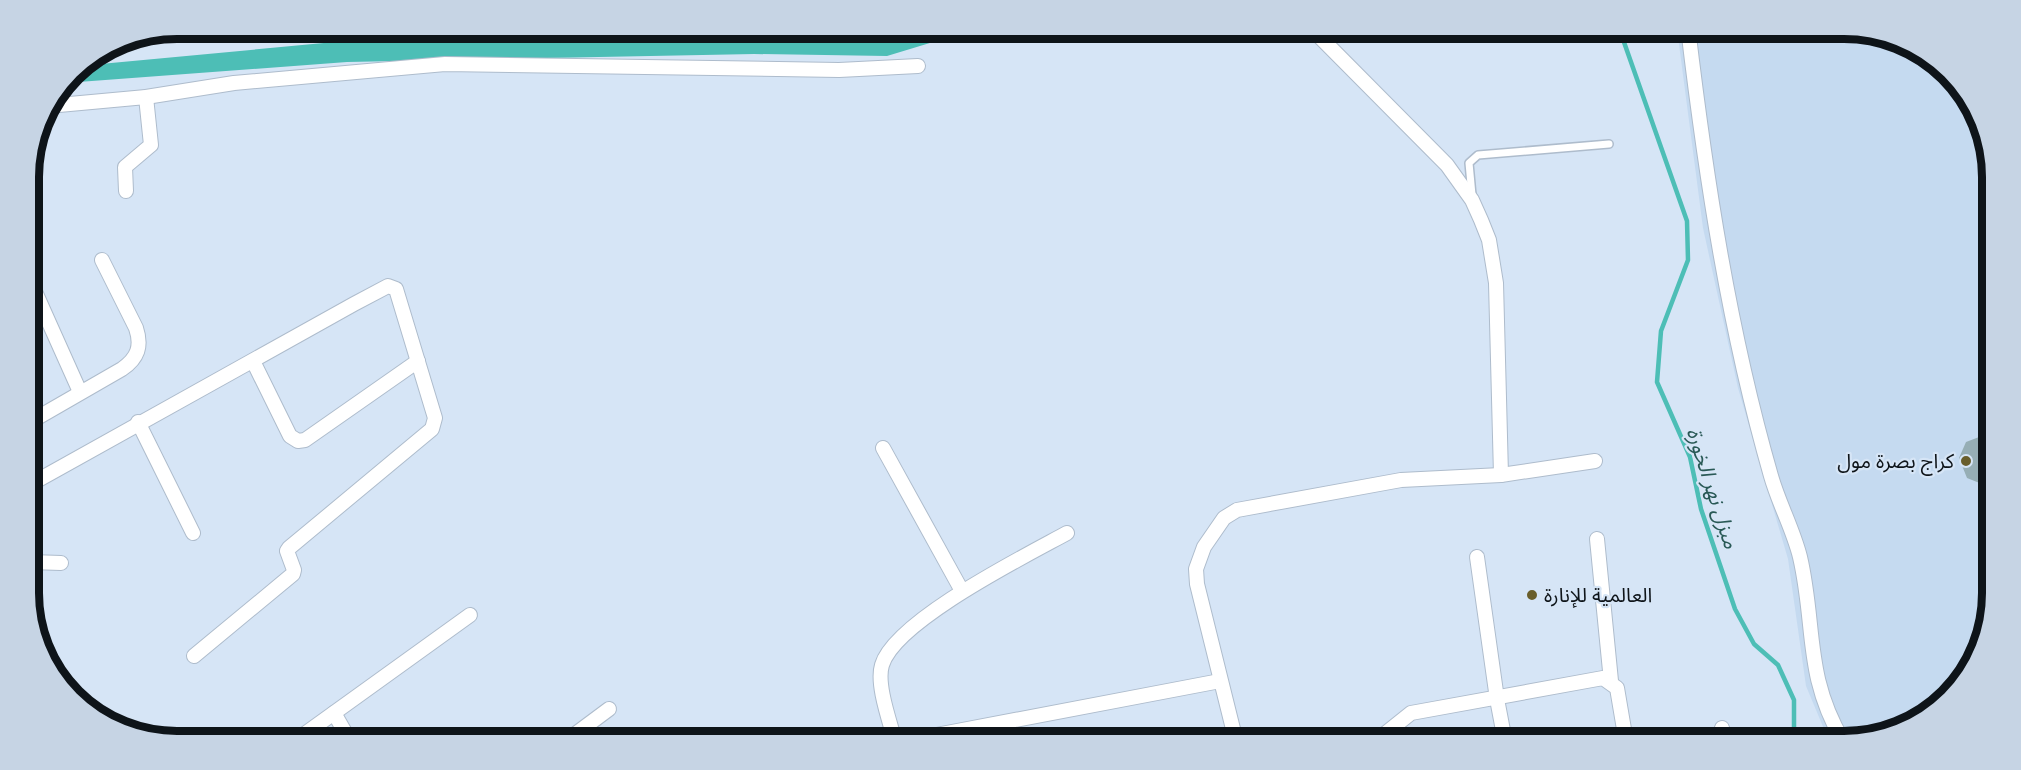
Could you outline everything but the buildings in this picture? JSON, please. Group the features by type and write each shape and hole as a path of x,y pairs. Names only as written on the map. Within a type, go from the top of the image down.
{"street":[{"path":"1322,39 1447,165 1472,200 1489,240 1496,283 1501,475"},
{"path":"1689,39 1705,164 1738,339 1771,477 1795,538 1803,571 1817,682 1828,714 1837,731"},
{"path":"60,105 146,97 234,83 444,64 839,70 918,66"},
{"path":"126,191 126,167 151,145 146,97"},
{"path":"39,417 132,362 138,352 140,340 136,328 102,260"},
{"path":"39,479 138,422 354,304 392,286 398,293 435,418 432,429 290,548 287,551 294,570 293,574 194,656"},
{"path":"39,300 80,392"},
{"path":"253,361 290,436 298,441 305,440 418,361"},
{"path":"138,422 193,533"},
{"path":"883,448 963,591"},
{"path":"1233,731 1197,584 1196,569 1204,547 1224,518 1237,510 1291,498 1401,480 1501,475 1595,461"},
{"path":"893,731 880,679 882,665 898,640 963,591 1067,533"},
{"path":"1597,539 1611,681"},
{"path":"1477,557 1503,731"},
{"path":"39,562 61,563"},
{"path":"309,731 470,615"},
{"path":"1391,731 1411,713 1603,678 1611,681 1617,688 1624,731"},
{"path":"958,731 1220,681"},
{"path":"579,731 609,709"},
{"path":"334,713 344,731"}],"lane":[{"path":"1472,200 1469,164 1478,155 1610,144"}],"shaded area":[{"path":"367,39 943,39 887,56 754,54 347,62 78,82 98,64"},
{"path":"1678,39 1853,39 1888,46 1913,58 1941,80 1953,93 1971,124 1981,159 1982,177 1981,611 1968,654 1953,677 1928,702 1897,720 1853,731 1825,731 1806,686 1788,559 1738,388 1703,228"}],"waterway":[{"name":"مبزل نهر الخورة","path":"1623,39 1687,221 1688,260 1661,331 1657,382 1690,457 1701,509 1735,609 1754,644 1778,665 1794,700 1794,731"}],"place":[{"name":"كراج بصرة مول","path":"1966,461"},
{"name":"العالمية للإنارة","path":"1532,595"}]}
